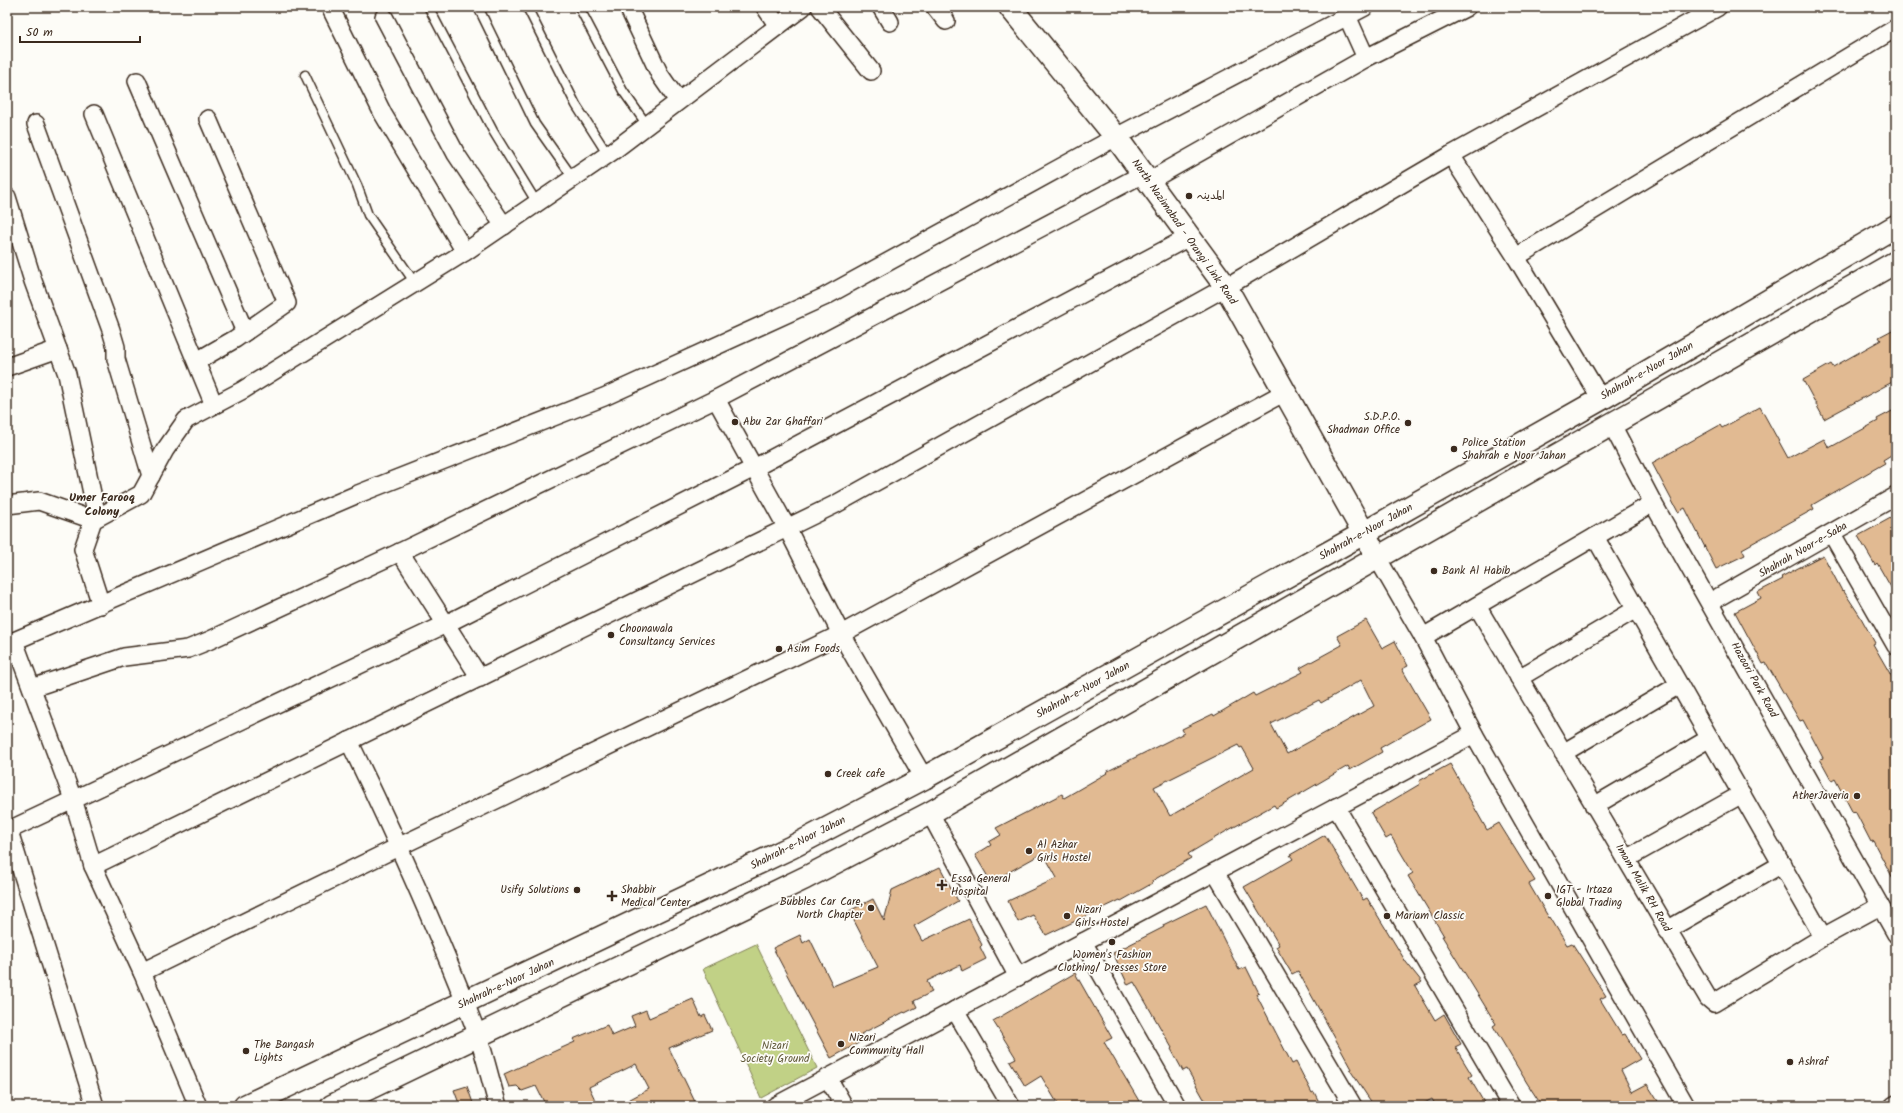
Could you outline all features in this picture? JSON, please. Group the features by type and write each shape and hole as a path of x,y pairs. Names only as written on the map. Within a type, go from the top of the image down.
{"main road":[{"name":"North Nazimabad - Orangi Link Road","path":"1010,7 1116,137 1226,287 1378,559"},
{"name":"Shahrah-e-Noor Jahan","path":"245,1106 464,1004 792,847 924,778 1364,533 1601,398 1896,226"},
{"path":"338,1105 805,878 930,813 1378,559 1896,262"},
{"path":"1798,283 1814,309"},
{"path":"792,847 805,878"}],"street":[{"path":"330,7 383,114 465,252"},
{"path":"628,7 660,75 678,102"},
{"path":"765,7 778,26"},
{"path":"7,505 40,500 95,518 141,494 165,450 186,420 243,390 416,283 504,226 608,155 803,7"},
{"path":"820,7 871,71"},
{"path":"881,7 890,22"},
{"path":"936,7 946,21"},
{"path":"198,1106 142,972 94,866 73,799 32,688 11,642 101,605 358,494 604,397 824,297 1348,12 1365,7"},
{"path":"32,688 124,657 188,649 400,552 716,399 1145,178 1366,58 1467,7"},
{"path":"94,866 836,504 1226,287 1451,155 1718,7"},
{"path":"1348,12 1366,58"},
{"path":"384,17 456,154 504,226"},
{"path":"1516,257 1896,28"},
{"path":"137,82 245,332"},
{"path":"94,114 197,361 214,406"},
{"path":"197,361 245,332 287,303 208,119"},
{"path":"36,124 116,347 116,359 151,476"},
{"path":"1451,155 1516,257 1601,398"},
{"path":"7,197 33,280 67,374 95,518 83,549 101,605"},
{"path":"95,1106 8,831 446,624 754,468 1189,237"},
{"path":"8,364 58,349"},
{"path":"142,972 841,634 1285,392"},
{"path":"716,399 787,528 841,634 924,778"},
{"name":"Hazoori Park Road","path":"1612,425 1653,503 1896,934"},
{"name":"Shahrah Noor-e-Saba","path":"1710,602 1832,534 1896,496"},
{"path":"1423,637 1653,503"},
{"path":"1832,534 1896,646"},
{"path":"1595,537 1823,937"},
{"path":"400,552 480,678"},
{"path":"1378,559 1423,637 1474,734 1686,1106"},
{"name":"Imam Malik RH Road","path":"1477,606 1667,930 1708,998 1714,1003 1823,937 1880,906"},
{"path":"1519,678 1636,609"},
{"path":"1563,753 1679,685"},
{"path":"775,1106 1474,734"},
{"path":"1594,806 1710,738"},
{"path":"349,741 400,846 478,1037 498,1106"},
{"path":"1626,859 1742,794"},
{"path":"1336,807 1511,1106"},
{"path":"930,813 1018,977"},
{"path":"1667,930 1782,864"},
{"path":"1215,872 1353,1106"},
{"path":"1083,942 1177,1106"},
{"path":"956,1010 1011,1106"},
{"path":"828,1078 844,1106"}],"lane":[{"path":"478,7 535,124 573,178"},
{"path":"527,7 576,105 608,155"},
{"path":"579,7 623,91 647,125"},
{"path":"429,8 494,131 537,203"},
{"path":"306,75 357,185 368,214 416,283"}],"green space":[{"name":"Nizari Society Ground","path":"756,944 817,1068 761,1098 703,969"}],"building":[{"path":"1896,328 1896,380 1824,419 1803,380 1831,364 1833,367 1881,340 1879,337"},
{"path":"1760,407 1788,458 1824,439 1829,448 1878,421 1877,419 1896,409 1896,452 1883,460 1885,463 1812,505 1814,509 1742,549 1745,555 1716,569 1685,508 1678,512 1652,463 1720,425 1722,428"},
{"path":"1896,515 1896,596 1877,563 1875,565 1858,536"},
{"path":"1823,555 1842,591 1843,590 1860,616 1875,643 1873,644 1896,684 1896,884 1873,841 1871,842 1855,811 1853,813 1835,779 1832,781 1820,759 1823,758 1803,720 1800,721 1766,663 1763,664 1735,612 1761,598 1758,592 1783,579 1781,577"},
{"path":"1366,620 1382,648 1395,641 1408,666 1402,669 1431,719 1380,748 1382,752 1350,770 1348,766 1276,808 1274,805 1225,832 1188,854 1191,858 1152,881 1153,883 1121,901 1120,900 1046,935 1033,915 1018,922 1008,901 1057,878 1043,853 991,882 975,855 991,845 989,842 1001,835 996,828 1062,794 1064,798 1107,773 1106,772 1184,733 1182,729 1213,714 1214,716 1253,693 1255,696 1303,672 1300,668 1342,645 1337,636","holes":["1361,680 1374,706 1287,754 1271,724 1319,700 1321,703","1238,745 1240,748 1242,747 1254,768 1170,816 1154,787"]},
{"path":"1450,764 1487,830 1499,823 1535,881 1529,884 1549,918 1550,917 1567,945 1572,943 1606,996 1600,999 1622,1035 1625,1034 1640,1059 1621,1070 1632,1092 1647,1084 1661,1106 1542,1106 1527,1083 1493,1026 1496,1024 1442,936 1444,936 1408,876 1413,873 1391,836 1386,839 1371,813 1420,784 1419,781"},
{"path":"1325,835 1363,900 1367,898 1406,962 1422,982 1415,986 1435,1020 1444,1014 1461,1044 1455,1047 1472,1075 1469,1077 1486,1106 1436,1106 1432,1099 1419,1106 1374,1106 1350,1070 1352,1069 1298,971 1292,974 1276,947 1279,945 1244,887 1293,859 1290,855"},
{"path":"940,867 958,901 914,926 922,941 969,919 982,945 980,947 986,959 962,971 960,965 927,981 932,992 914,1001 917,1007 861,1034 864,1040 831,1058 773,948 800,935 803,943 810,939 833,986 878,967 849,911 873,899 884,921 892,890"},
{"path":"1206,904 1239,970 1246,967 1259,993 1256,994 1292,1064 1296,1062 1312,1093 1314,1092 1321,1106 1208,1106 1187,1069 1183,1071 1171,1049 1172,1048 1134,982 1128,985 1113,953 1164,927 1163,925"},
{"path":"1075,973 1112,1038 1104,1042 1142,1106 1059,1106 1041,1076 1025,1086 1010,1061 1016,1058 993,1021"},
{"path":"693,999 701,1017 705,1015 712,1030 669,1048 697,1106 617,1106 649,1089 636,1064 589,1087 598,1106 546,1106 536,1086 522,1091 517,1086 509,1087 504,1074 575,1042 573,1039 607,1025 612,1036 635,1026 631,1016 646,1010 649,1018"},
{"path":"467,1086 474,1106 460,1106 454,1090"}],"place":[{"name":"المدینہ","path":"1189,196"},
{"name":"Abu Zar Ghaffari","path":"735,422"},
{"name":"S.D.P.O. Shadman Office","path":"1408,423"},
{"name":"Police Station Shahrah e Noor Jahan","path":"1454,449"},
{"name":"Bank Al Habib","path":"1434,571"},
{"name":"Choonawala Consultancy Services","path":"611,635"},
{"name":"Asim Foods","path":"779,649"},
{"name":"Creek cafe","path":"828,774"},
{"name":"AtherJaveria","path":"1857,796"},
{"name":"Al Azhar Girls Hostel","path":"1029,851"},
{"name":"Essa General Hospital","path":"942,885"},
{"name":"Usify Solutions","path":"577,890"},
{"name":"Shabbir Medical Center","path":"612,896"},
{"name":"IGT - Irtaza Global Trading","path":"1548,896"},
{"name":"Bubbles Car Care, North Chapter","path":"871,908"},
{"name":"Nizari Girls Hostel","path":"1067,916"},
{"name":"Mariam Classic","path":"1387,916"},
{"name":"Women's Fashion Clothing/ Dresses Store","path":"1112,942"},
{"name":"Nizari Community Hall","path":"841,1044"},
{"name":"The Bangash Lights","path":"246,1051"},
{"name":"Ashraf","path":"1790,1062"}],"district":[{"name":"Umer Farooq Colony","path":"102,504"}]}
